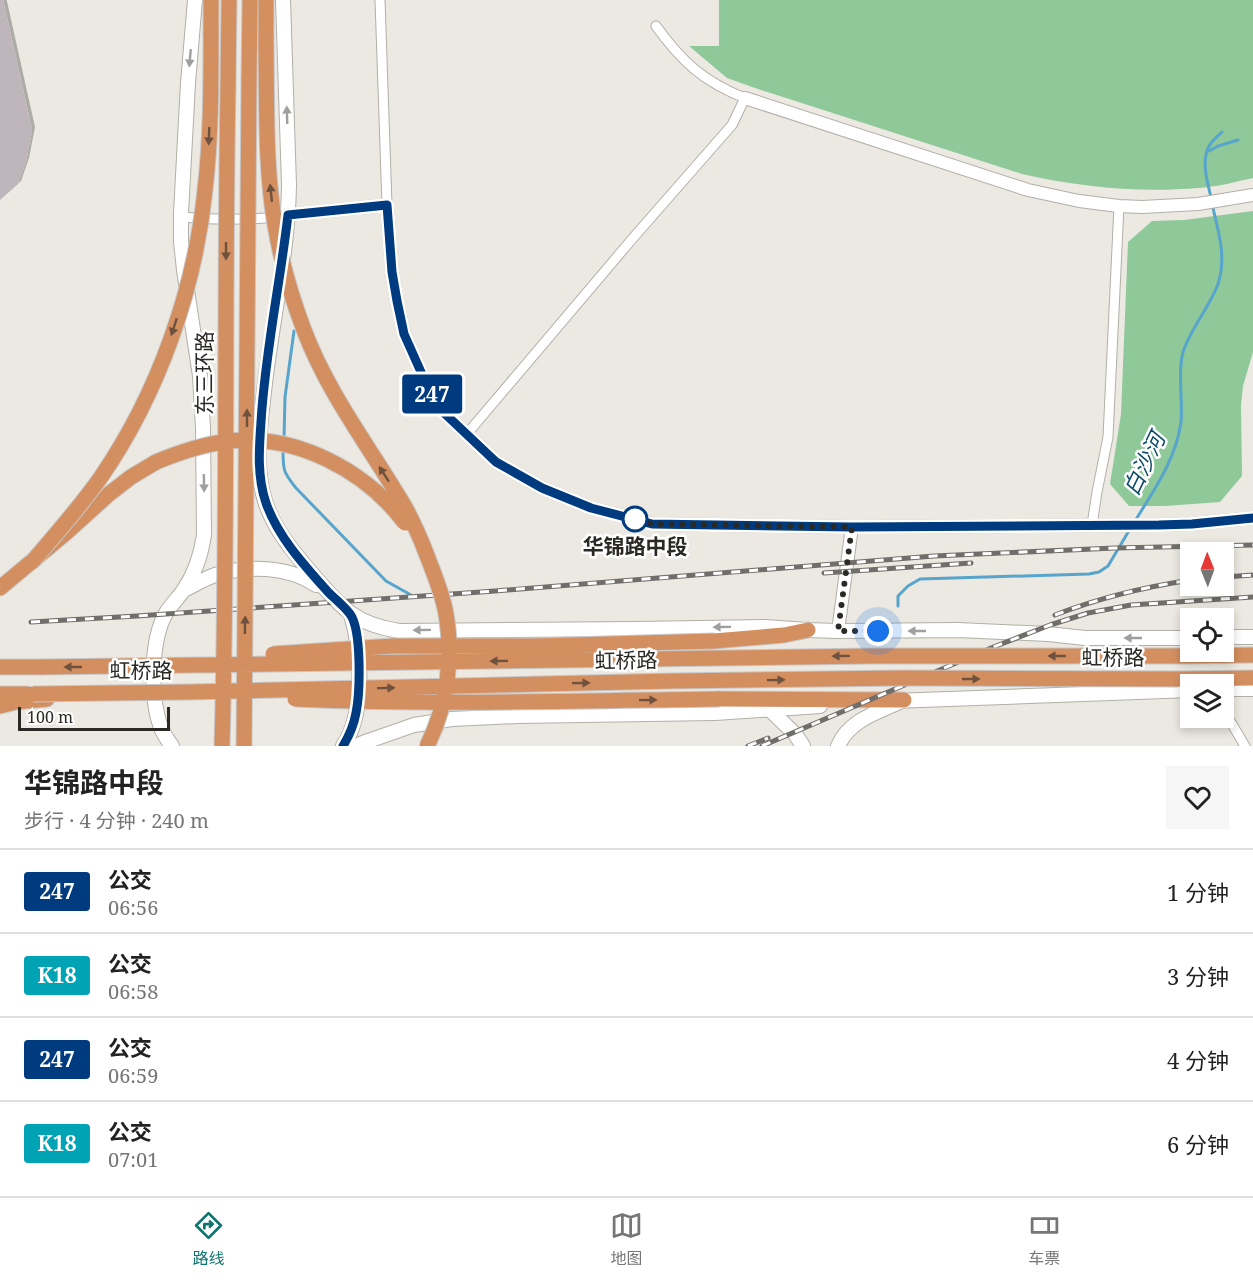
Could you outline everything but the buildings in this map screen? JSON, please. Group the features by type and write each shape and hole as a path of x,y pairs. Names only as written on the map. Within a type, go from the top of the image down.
{"highway":[{"path":"32,562 84,501 122,443 160,367 175,326 189,276 205,192 211,0"},
{"name":"东三环路","path":"222,746 226,536 226,173 229,0"},
{"name":"东三环路","path":"244,746 250,0"},
{"path":"266,0 268,151 274,225 283,266 304,331 317,360 357,432 406,508 433,570 445,609 448,638 445,690 440,713 427,746"},
{"path":"0,588 130,477 181,451 233,441 262,441 288,445 315,454 357,477 397,512 414,535 433,570"},
{"path":"107,666 365,647 535,646 714,641 783,635 808,630"},
{"name":"虹桥路","path":"0,667 874,656 1253,655"},
{"name":"虹桥路","path":"0,694 35,697 97,692 903,678 1253,678"},
{"path":"190,692 283,699 490,703 719,699 904,700"},
{"path":"0,706 35,697"}],"main road":[{"path":"172,746 163,732 154,698 155,650 167,611 184,590 197,566 202,551 204,519 200,376 181,242 188,83 195,0"},
{"path":"283,0 289,176 288,215 267,358 259,462 261,483 272,519 284,538 301,561 351,615 368,624 399,631 765,627 838,631 958,630 1084,638 1180,638"},
{"path":"184,590 212,576 261,570 292,573 307,579 329,593"},
{"path":"343,746 352,728 359,694 357,637 351,615"},
{"path":"1234,637 1253,637"},
{"path":"1234,690 1253,689"},
{"path":"356,746 414,725 452,719 715,713 904,700 1180,690"},
{"path":"719,699 769,709 795,734 803,746"},
{"path":"838,746 842,737 854,724 904,700"}],"street":[{"path":"380,0 387,205 392,272 404,334 441,410 496,462 542,488 591,508 652,524 852,527 1159,525 1253,518"},
{"path":"656,26 685,62 705,78 730,92 1028,190 1079,201 1142,207 1198,204 1253,195"},
{"path":"466,435 732,125 746,98"},
{"path":"181,218 256,219 387,205"},
{"path":"1092,525 1108,436 1119,206"},
{"path":"838,631 852,527"},
{"path":"1234,727 1245,746"}],"green space":[{"path":"719,0 1253,0 1253,178 1205,187 1154,190 1109,188 1044,179 1022,174 758,89 727,78 689,46 719,46"},
{"path":"1253,211 1253,352 1243,386 1241,405 1242,476 1220,502 1129,506 1110,484 1121,414 1128,242 1152,221 1184,220"}],"waterway":[{"name":"白沙河","path":"1211,197 1205,170 1206,156 1211,143 1222,132"},
{"path":"1209,151 1238,140"},
{"name":"白沙河","path":"1135,521 1157,486 1174,449 1181,422 1181,366 1184,349 1215,292 1221,274 1221,244 1212,204"},
{"path":"284,439 285,397 294,331"},
{"path":"283,449 285,470 296,488 386,581 411,595"},
{"name":"白沙河","path":"898,606 898,596 920,579 1099,572 1108,566 1130,529"}],"railway":[{"path":"31,622 495,591 934,556 1253,545"},
{"path":"824,573 971,563"},
{"path":"1234,576 1253,575"},
{"path":"1055,615 1088,603 1180,582"},
{"path":"762,746 991,648 1088,613 1131,605 1253,597"},
{"path":"748,746 768,738"}],"bus line":[{"name":"247","path":"343,746 352,728 359,694 357,637 351,615 315,578 284,538 272,519 261,483 259,462 266,369 288,215 387,205 392,272 404,334 441,410 496,462 542,488 591,508 652,524 852,527 1159,525 1253,518"}],"place":[{"name":"华锦路中段","path":"635,519"}],"route":[{"path":"635,519 632,519 652,524 852,527 838,631 878,631"}]}
